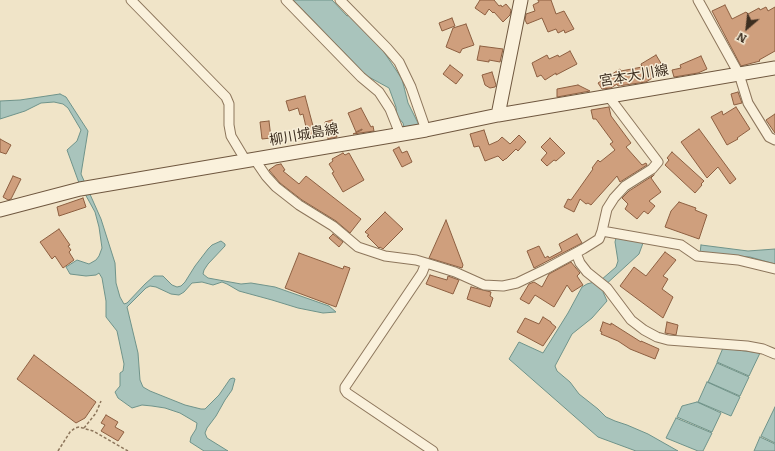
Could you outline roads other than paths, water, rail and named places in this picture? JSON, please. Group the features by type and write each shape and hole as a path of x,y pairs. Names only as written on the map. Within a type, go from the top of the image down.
{"main road":[{"path":"498,115 521,0"},
{"name":"宮本大川線","path":"498,115 775,68"},
{"name":"柳川城島線","path":"0,210 80,189 425,130 498,115"}],"street":[{"path":"131,0 226,97 229,104 229,125 231,136 276,187 299,205 333,226 358,248 385,256 416,260 455,272 484,285 493,287 517,283 576,253 598,239 602,231 607,209 614,198 625,186 652,169 658,162 609,97"},
{"path":"286,0 361,77 378,92 386,102 400,134"},
{"path":"340,0 399,62 411,87 425,130"},
{"path":"698,0 739,74 748,103 769,137 775,140"},
{"path":"602,231 681,245 697,256 738,260 775,269"},
{"path":"576,253 580,263 587,272 607,288 631,320 656,337 668,340 748,346 775,354"},
{"path":"426,263 422,273 345,390 347,393 433,451"}],"water":[{"path":"293,0 332,0 347,16 349,15 382,49 402,79 408,103 419,125 404,127 403,123 397,116 396,107 389,88 367,76"},
{"path":"60,94 66,97 88,131 81,174 101,219 115,263 116,283 120,297 124,304 127,303 154,276 163,276 172,285 177,287 181,286 208,249 212,245 221,241 225,244 225,246 204,270 203,274 208,278 241,284 251,283 275,287 329,306 336,312 323,313 298,308 239,291 222,282 213,285 202,282 192,283 179,295 171,294 156,287 150,286 146,288 127,307 138,353 140,380 143,387 185,405 205,409 219,395 230,379 235,379 232,390 205,433 207,438 228,451 204,451 190,442 197,423 180,413 165,408 152,406 142,405 132,408 118,398 115,392 120,386 120,373 123,371 124,364 117,331 106,317 106,301 102,278 99,273 96,275 86,276 70,274 66,267 77,260 89,264 96,260 102,248 95,212 79,183 67,150 77,141 81,130 68,108 63,104 54,102 41,103 25,111 0,119 0,101 20,100"},
{"path":"616,238 643,243 639,254 603,287 605,289 603,292 607,301 592,318 572,334 555,366 557,371 570,382 579,394 606,417 648,434 678,451 636,451 598,437 509,359 519,342 543,353 582,287 601,280 616,267 618,261 615,242"},
{"path":"701,245 748,251 775,249 775,264 750,257 700,253"},
{"path":"723,348 760,353 749,376 717,362"},
{"path":"717,363 749,377 740,396 708,382"},
{"path":"707,382 740,397 731,416 698,402"},
{"path":"697,402 721,413 712,432 677,417 682,406"},
{"path":"775,407 775,443 761,436"},
{"path":"676,418 712,433 703,451 698,451 666,438"},
{"path":"760,437 775,444 775,451 754,451"}]}
